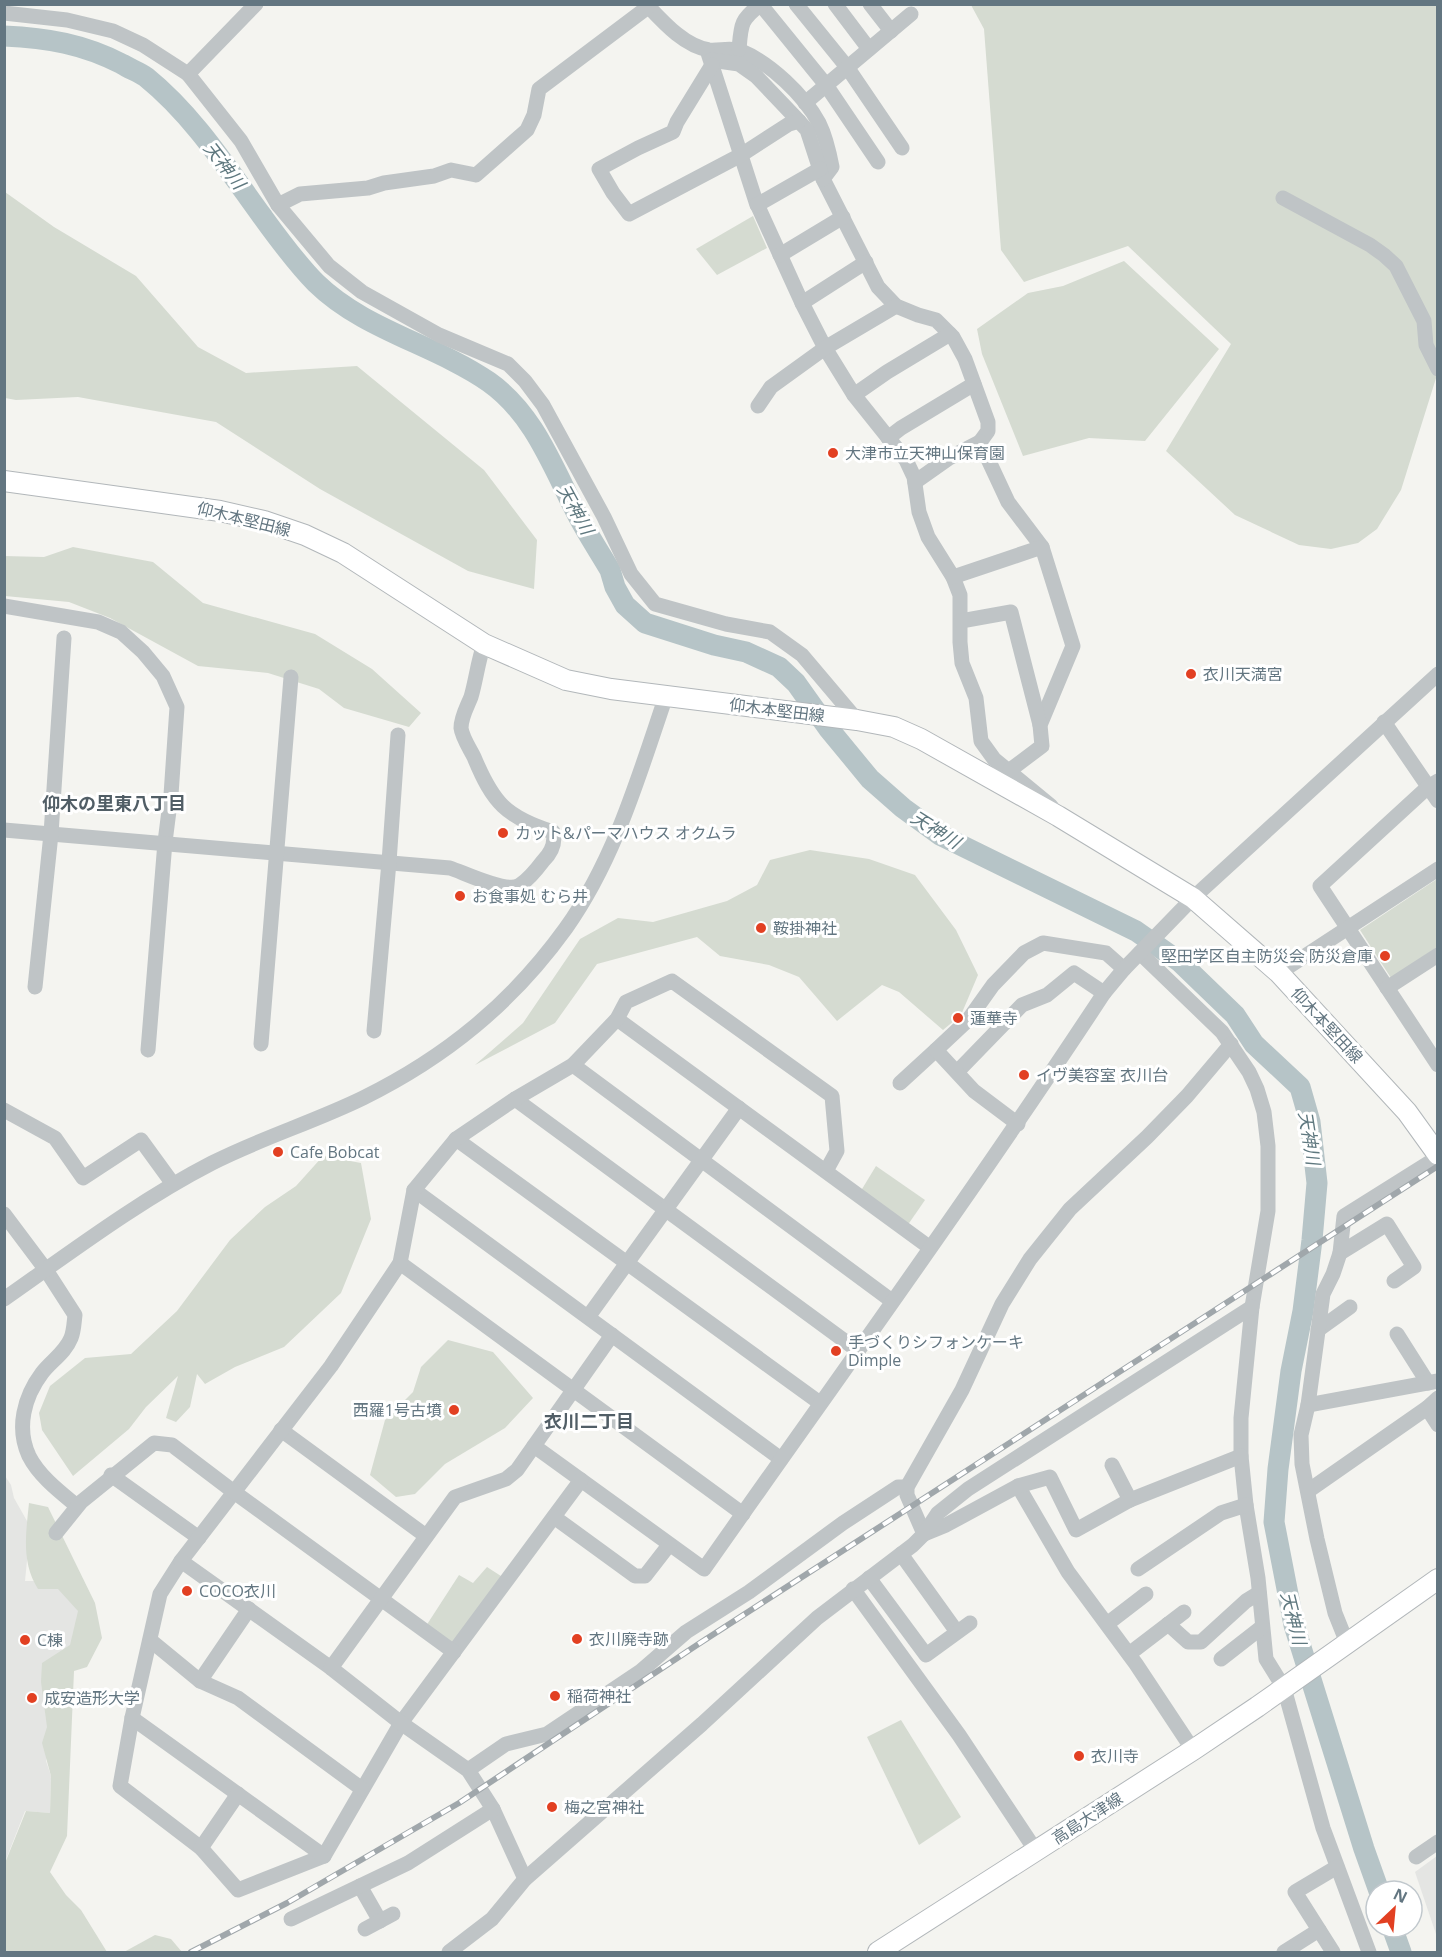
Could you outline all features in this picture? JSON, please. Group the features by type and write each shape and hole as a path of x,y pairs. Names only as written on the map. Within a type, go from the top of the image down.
{"main road":[{"name":"仰木本堅田線","path":"4,481 197,507 264,521 305,535 343,553 484,644 566,680 666,696 857,720 894,728 921,739 1058,816 1279,973 1407,1112 1437,1156"},
{"path":"1289,1684 1437,1579"},
{"name":"高島大津線","path":"878,1953 1193,1750 1289,1684"}],"street":[{"path":"188,74 256,4"},
{"path":"796,4 847,67 902,148"},
{"path":"835,4 870,48"},
{"path":"870,4 891,31"},
{"path":"739,50 741,24 750,12 761,5 826,85 878,162"},
{"path":"278,205 300,194 368,188 384,183 434,176 451,170 476,175 527,130 534,114 539,89 647,6 685,41 710,58 739,64 756,76 799,121 807,130 822,174 878,287 896,306 936,320 950,334 965,359 988,422 987,431 980,442 949,458 915,482"},
{"path":"4,13 67,20 113,31 143,45 188,74 241,141 278,205 329,266 362,292 439,335 508,364 525,381 543,405 604,517 631,574 655,604 726,624 770,632 802,655 857,720"},
{"path":"805,103 911,14"},
{"path":"757,205 832,167 828,144 818,122 805,103 771,69 739,50 710,58 673,132 599,169 629,214 741,155 789,124 799,121"},
{"path":"710,58 757,205 802,303 825,348 854,395 906,460 915,482 920,512 928,537 960,595 962,663 976,698 981,741 994,759 1011,770 1049,803 1058,816"},
{"path":"1283,198 1370,245 1396,266 1424,321 1426,345 1437,369"},
{"path":"780,255 843,216"},
{"path":"802,303 866,262"},
{"path":"758,406 771,387 825,348 896,306"},
{"path":"854,395 950,334"},
{"path":"888,438 974,384"},
{"path":"980,442 1008,502 1042,547 1073,646 1040,725"},
{"path":"952,577 1042,547"},
{"path":"4,606 111,626 129,639 163,676 177,707 148,1050"},
{"path":"961,621 1011,612 1040,725 1042,746 1011,770"},
{"path":"35,987 51,834 64,638"},
{"path":"4,830 450,868 499,886 513,888 521,885 553,849 555,840 553,832 517,819 500,806 478,769 461,730 484,644"},
{"path":"534,1446 704,1569 929,1247 1018,1124 1104,993 1186,905 1437,674"},
{"path":"261,1044 291,677"},
{"path":"4,1299 173,1184 215,1162 363,1097 442,1053 491,1014 566,927 597,879 630,802 666,696"},
{"path":"1384,722 1433,784 1437,801"},
{"path":"374,1031 398,735"},
{"path":"1433,784 1320,886 1387,988 1432,1046 1437,1065"},
{"path":"1279,973 1437,869"},
{"path":"900,1083 968,1020 993,985 1024,953 1043,943 1106,953 1124,969"},
{"path":"1144,948 1231,1044 1249,1072 1264,1112 1268,1146 1268,1211 1252,1307 1241,1418 1245,1505 1259,1593 1266,1659 1289,1684 1323,1828 1369,1953"},
{"path":"1387,988 1437,956"},
{"path":"958,1071 1022,1005 1047,995 1074,973 1104,993"},
{"path":"581,1480 401,1723 324,1856 238,1890 201,1848 120,1786 132,1718 160,1594 181,1561 332,1366 400,1263 414,1190 456,1139 515,1099 573,1065 616,1019 626,1002 672,981 832,1096 837,1151 826,1171"},
{"path":"616,1019 929,1247"},
{"path":"924,1534 907,1495 907,1487 962,1390 1002,1304 1030,1259 1070,1209 1147,1137 1187,1096 1231,1044"},
{"path":"936,1050 975,1091 1018,1124"},
{"path":"573,1065 892,1301"},
{"path":"515,1099 857,1350"},
{"path":"588,1317 739,1108"},
{"path":"4,1110 55,1138 83,1178 141,1140 173,1184"},
{"path":"456,1139 820,1403"},
{"path":"1342,1646 1302,1464 1301,1435 1308,1405 1323,1294 1340,1253 1344,1216 1437,1156"},
{"path":"414,1190 781,1459"},
{"path":"4,1214 46,1270 75,1315 72,1337 30,1391 23,1413 22,1431 29,1456 45,1478 77,1506"},
{"path":"1340,1253 1387,1224 1414,1268 1394,1281"},
{"path":"400,1263 743,1514"},
{"path":"449,1953 492,1919 525,1879 727,1702 817,1618 924,1534 938,1513 968,1489 1252,1307"},
{"path":"1318,1330 1350,1307"},
{"path":"1308,1405 1433,1382 1397,1334"},
{"path":"331,1668 455,1497 506,1479 517,1470 612,1335"},
{"path":"1308,1491 1432,1403 1437,1425"},
{"path":"282,1431 426,1536"},
{"path":"56,1533 77,1506 111,1475 154,1443 172,1445 454,1652"},
{"path":"924,1534 946,1525 1018,1486 1050,1477 1076,1530 1130,1500 1241,1456"},
{"path":"1112,1465 1130,1500"},
{"path":"111,1475 199,1538"},
{"path":"1018,1486 1068,1572 1129,1654 1193,1750"},
{"path":"468,1770 506,1744 547,1734 641,1671 686,1632 749,1592 843,1523 898,1487 907,1487"},
{"path":"1138,1569 1221,1513 1245,1505"},
{"path":"554,1517 635,1576 645,1576 669,1545"},
{"path":"901,1554 957,1632"},
{"path":"181,1561 331,1668 401,1723 468,1770 493,1809 525,1879"},
{"path":"869,1578 926,1654 970,1623"},
{"path":"853,1589 959,1735 1036,1851"},
{"path":"1168,1624 1188,1642 1202,1641 1246,1601 1259,1593"},
{"path":"1107,1624 1146,1594"},
{"path":"200,1681 249,1610"},
{"path":"1129,1654 1184,1612"},
{"path":"1221,1659 1262,1627"},
{"path":"150,1640 200,1681 238,1698 362,1789"},
{"path":"132,1718 324,1856"},
{"path":"201,1848 238,1794"},
{"path":"291,1919 408,1863 493,1809"},
{"path":"1416,1857 1437,1842"},
{"path":"1333,1953 1295,1892 1336,1867"},
{"path":"360,1886 386,1918 365,1929"},
{"path":"1284,1953 1318,1930"}],"shaded area":[{"path":"971,5 1437,5 1437,375 1401,490 1377,529 1358,543 1331,549 1299,545 1235,515 1166,451 1231,344 1128,246 1024,282 1001,250 984,29"},
{"path":"5,192 54,227 136,276 198,347 246,373 357,366 484,470 537,540 534,589 468,571 320,489 216,422 78,397 16,400 5,398"},
{"path":"753,216 767,248 717,275 696,249"},
{"path":"1124,261 1219,349 1145,441 1089,438 1023,456 982,354 977,329 1028,293 1063,286"},
{"path":"73,547 153,562 203,603 315,634 372,669 421,713 409,727 344,708 319,689 268,673 198,666 110,618 69,602 5,596 4,556 44,557"},
{"path":"810,850 869,859 915,875 956,930 978,975 961,1015 943,1030 899,992 882,985 837,1021 799,977 769,965 720,956 697,937 597,964 555,1023 475,1065 523,1023 580,939 618,918 653,922 727,901 757,885 770,860"},
{"path":"1437,879 1437,947 1391,978 1360,930"},
{"path":"323,1156 361,1163 371,1219 341,1293 284,1347 235,1367 205,1384 197,1374 190,1407 176,1422 166,1418 178,1376 146,1407 129,1429 73,1476 42,1430 39,1413 50,1386 85,1358 131,1354 177,1311 230,1240 265,1207 296,1186"},
{"path":"876,1166 925,1200 905,1229 859,1194"},
{"path":"448,1340 493,1352 533,1398 505,1428 445,1464 415,1494 396,1497 370,1475 385,1420 413,1392 421,1367"},
{"name":"成安造形大学","path":"5,1476 27,1521 29,1540 25,1581 58,1581 82,1614 46,1761 51,1776 50,1813 25,1811 5,1862"},
{"path":"29,1503 48,1507 95,1603 102,1638 87,1667 74,1671 67,1836 50,1872 66,1895 81,1910 107,1952 5,1952 5,1863 26,1811 50,1813 51,1776 42,1743 47,1727 41,1682 42,1663 70,1645 78,1611 58,1589 38,1589 33,1579 26,1547"},
{"path":"487,1567 504,1578 453,1644 426,1626 459,1575 473,1583"},
{"path":"901,1720 961,1817 919,1845 867,1737"},
{"path":"1437,1856 1437,1937 1424,1899 1424,1879 1417,1879 1415,1872"},
{"path":"155,1935 171,1939 182,1952 124,1952"}],"waterway":[{"name":"天神川","path":"4,36 50,40 93,51 146,77 194,125 301,267 316,283 356,313 446,357 489,382 518,409 530,424 550,458 580,519 610,570 615,587 625,605 645,623 714,645 746,652 779,667 796,683 828,728 870,779 903,808 940,835 1136,931 1180,962 1235,1015 1254,1044 1300,1087 1310,1122 1317,1183 1303,1311 1291,1371 1278,1469 1274,1522 1294,1625 1375,1879"},
{"name":"天神川","path":"1396,1939 1401,1952"}],"railway":[{"path":"191,1952 287,1903 459,1803 700,1643 1438,1166"}],"place":[{"name":"大津市立天神山保育園","path":"833,453"},
{"name":"衣川天満宮","path":"1191,674"},
{"name":"カット&パーマハウス オクムラ","path":"503,833"},
{"name":"お食事処 むら井","path":"460,896"},
{"name":"鞍掛神社","path":"761,928"},
{"name":"堅田学区自主防災会 防災倉庫","path":"1385,956"},
{"name":"蓮華寺","path":"958,1018"},
{"name":"イヴ美容室 衣川台","path":"1024,1075"},
{"name":"Cafe Bobcat","path":"278,1152"},
{"name":"手づくりシフォンケーキ Dimple","path":"836,1351"},
{"name":"西羅1号古墳","path":"454,1410"},
{"name":"COCO衣川","path":"187,1591"},
{"name":"衣川廃寺跡","path":"577,1639"},
{"name":"C棟","path":"25,1640"},
{"name":"稲荷神社","path":"555,1696"},
{"name":"成安造形大学","path":"32,1698"},
{"name":"衣川寺","path":"1079,1756"},
{"name":"梅之宮神社","path":"552,1807"}],"district":[{"name":"仰木の里東八丁目","path":"114,803"},
{"name":"衣川二丁目","path":"589,1421"}]}
